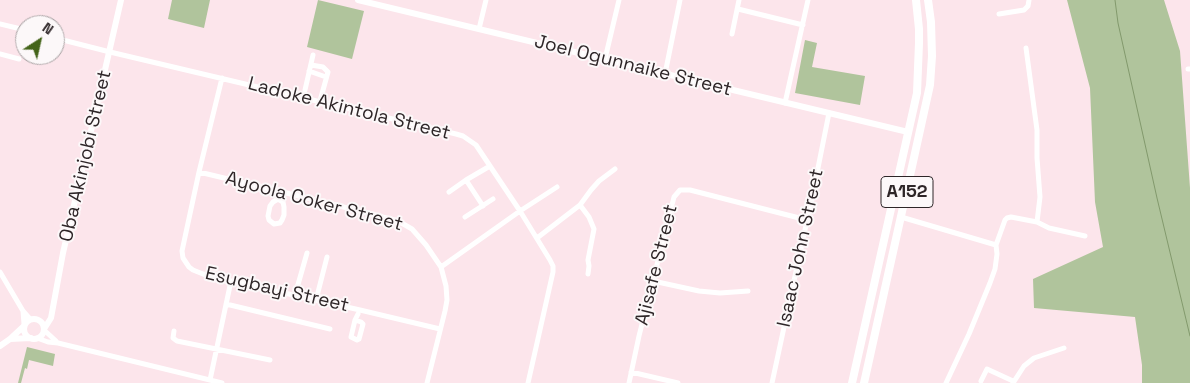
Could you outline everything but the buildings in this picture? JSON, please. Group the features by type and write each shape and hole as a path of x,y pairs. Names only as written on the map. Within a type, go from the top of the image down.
{"main road":[{"name":"A152","path":"852,383 917,93 919,36 916,0"},
{"name":"A152","path":"864,383 930,85 932,56 928,0"}],"street":[{"name":"Oba Akinjobi Street","path":"44,329 50,321 63,253 121,0"},
{"name":"Joel Ogunnaike Street","path":"358,0 908,132"},
{"path":"479,29 486,0"},
{"path":"605,59 619,0"},
{"path":"665,74 680,0"},
{"path":"732,34 740,0"},
{"path":"786,103 808,0"},
{"path":"999,14 1024,10 1030,0"},
{"path":"738,9 803,25"},
{"path":"0,24 15,28"},
{"name":"Ladoke Akintola Street","path":"65,41 456,134 463,136 476,145 537,238 550,260 553,272 528,383"},
{"path":"1026,48 1037,130 1040,196 1037,222"},
{"path":"0,54 15,58"},
{"path":"305,90 313,55"},
{"path":"311,65 323,68 328,72 320,101"},
{"path":"309,72 326,77"},
{"name":"Esugbayi Street","path":"222,78 182,251 183,258 189,267 193,270 231,281 440,329"},
{"name":"Isaac John Street","path":"772,383 829,113"},
{"path":"450,192 490,166"},
{"path":"537,238 580,205 590,190 615,169"},
{"name":"Ayoola Coker Street","path":"199,172 337,205 398,222 412,229 441,266 446,286 447,300 427,383"},
{"path":"466,180 483,206"},
{"path":"441,266 557,187"},
{"name":"Ajisafe Street","path":"629,383 652,281 674,196 680,190 690,190 807,220"},
{"path":"278,199 283,202 284,215 280,223 274,224 269,220 268,216 273,202 278,199 280,192"},
{"path":"465,217 493,199"},
{"path":"580,205 589,217 594,229 588,260 588,274"},
{"path":"946,383 990,283 995,269 996,245 1005,220 1011,217 1037,222 1049,228 1085,236"},
{"path":"901,218 996,245"},
{"path":"295,295 307,253"},
{"path":"316,300 327,257"},
{"path":"0,272 23,311 30,319"},
{"path":"210,380 231,281"},
{"path":"652,281 699,291 720,293 748,292"},
{"path":"226,304 330,329"},
{"path":"23,311 25,333 34,338 222,383"},
{"path":"0,346 30,319 39,320 47,318 51,312"},
{"path":"355,320 358,314"},
{"path":"39,320 48,336 58,343"},
{"path":"10,339 34,338 41,335 44,329"},
{"path":"174,331 173,338 177,340 270,360"},
{"path":"981,381 987,369 1013,382 1024,366 1034,358 1064,348"},
{"path":"631,372 678,383"}],"green space":[{"path":"172,0 210,0 204,28 168,19"},
{"path":"318,0 364,11 352,59 307,47"},
{"path":"1067,0 1164,0 1180,51 1190,188 1190,383 1142,383 1142,365 1135,317 1034,308 1033,279 1103,247 1095,202 1090,88"},
{"path":"805,40 817,43 812,67 865,76 860,105 795,93"},
{"path":"27,347 55,354 53,366 29,360 21,383 18,383"}],"waterway":[{"path":"1115,0 1118,23 1157,198 1190,336"}]}
